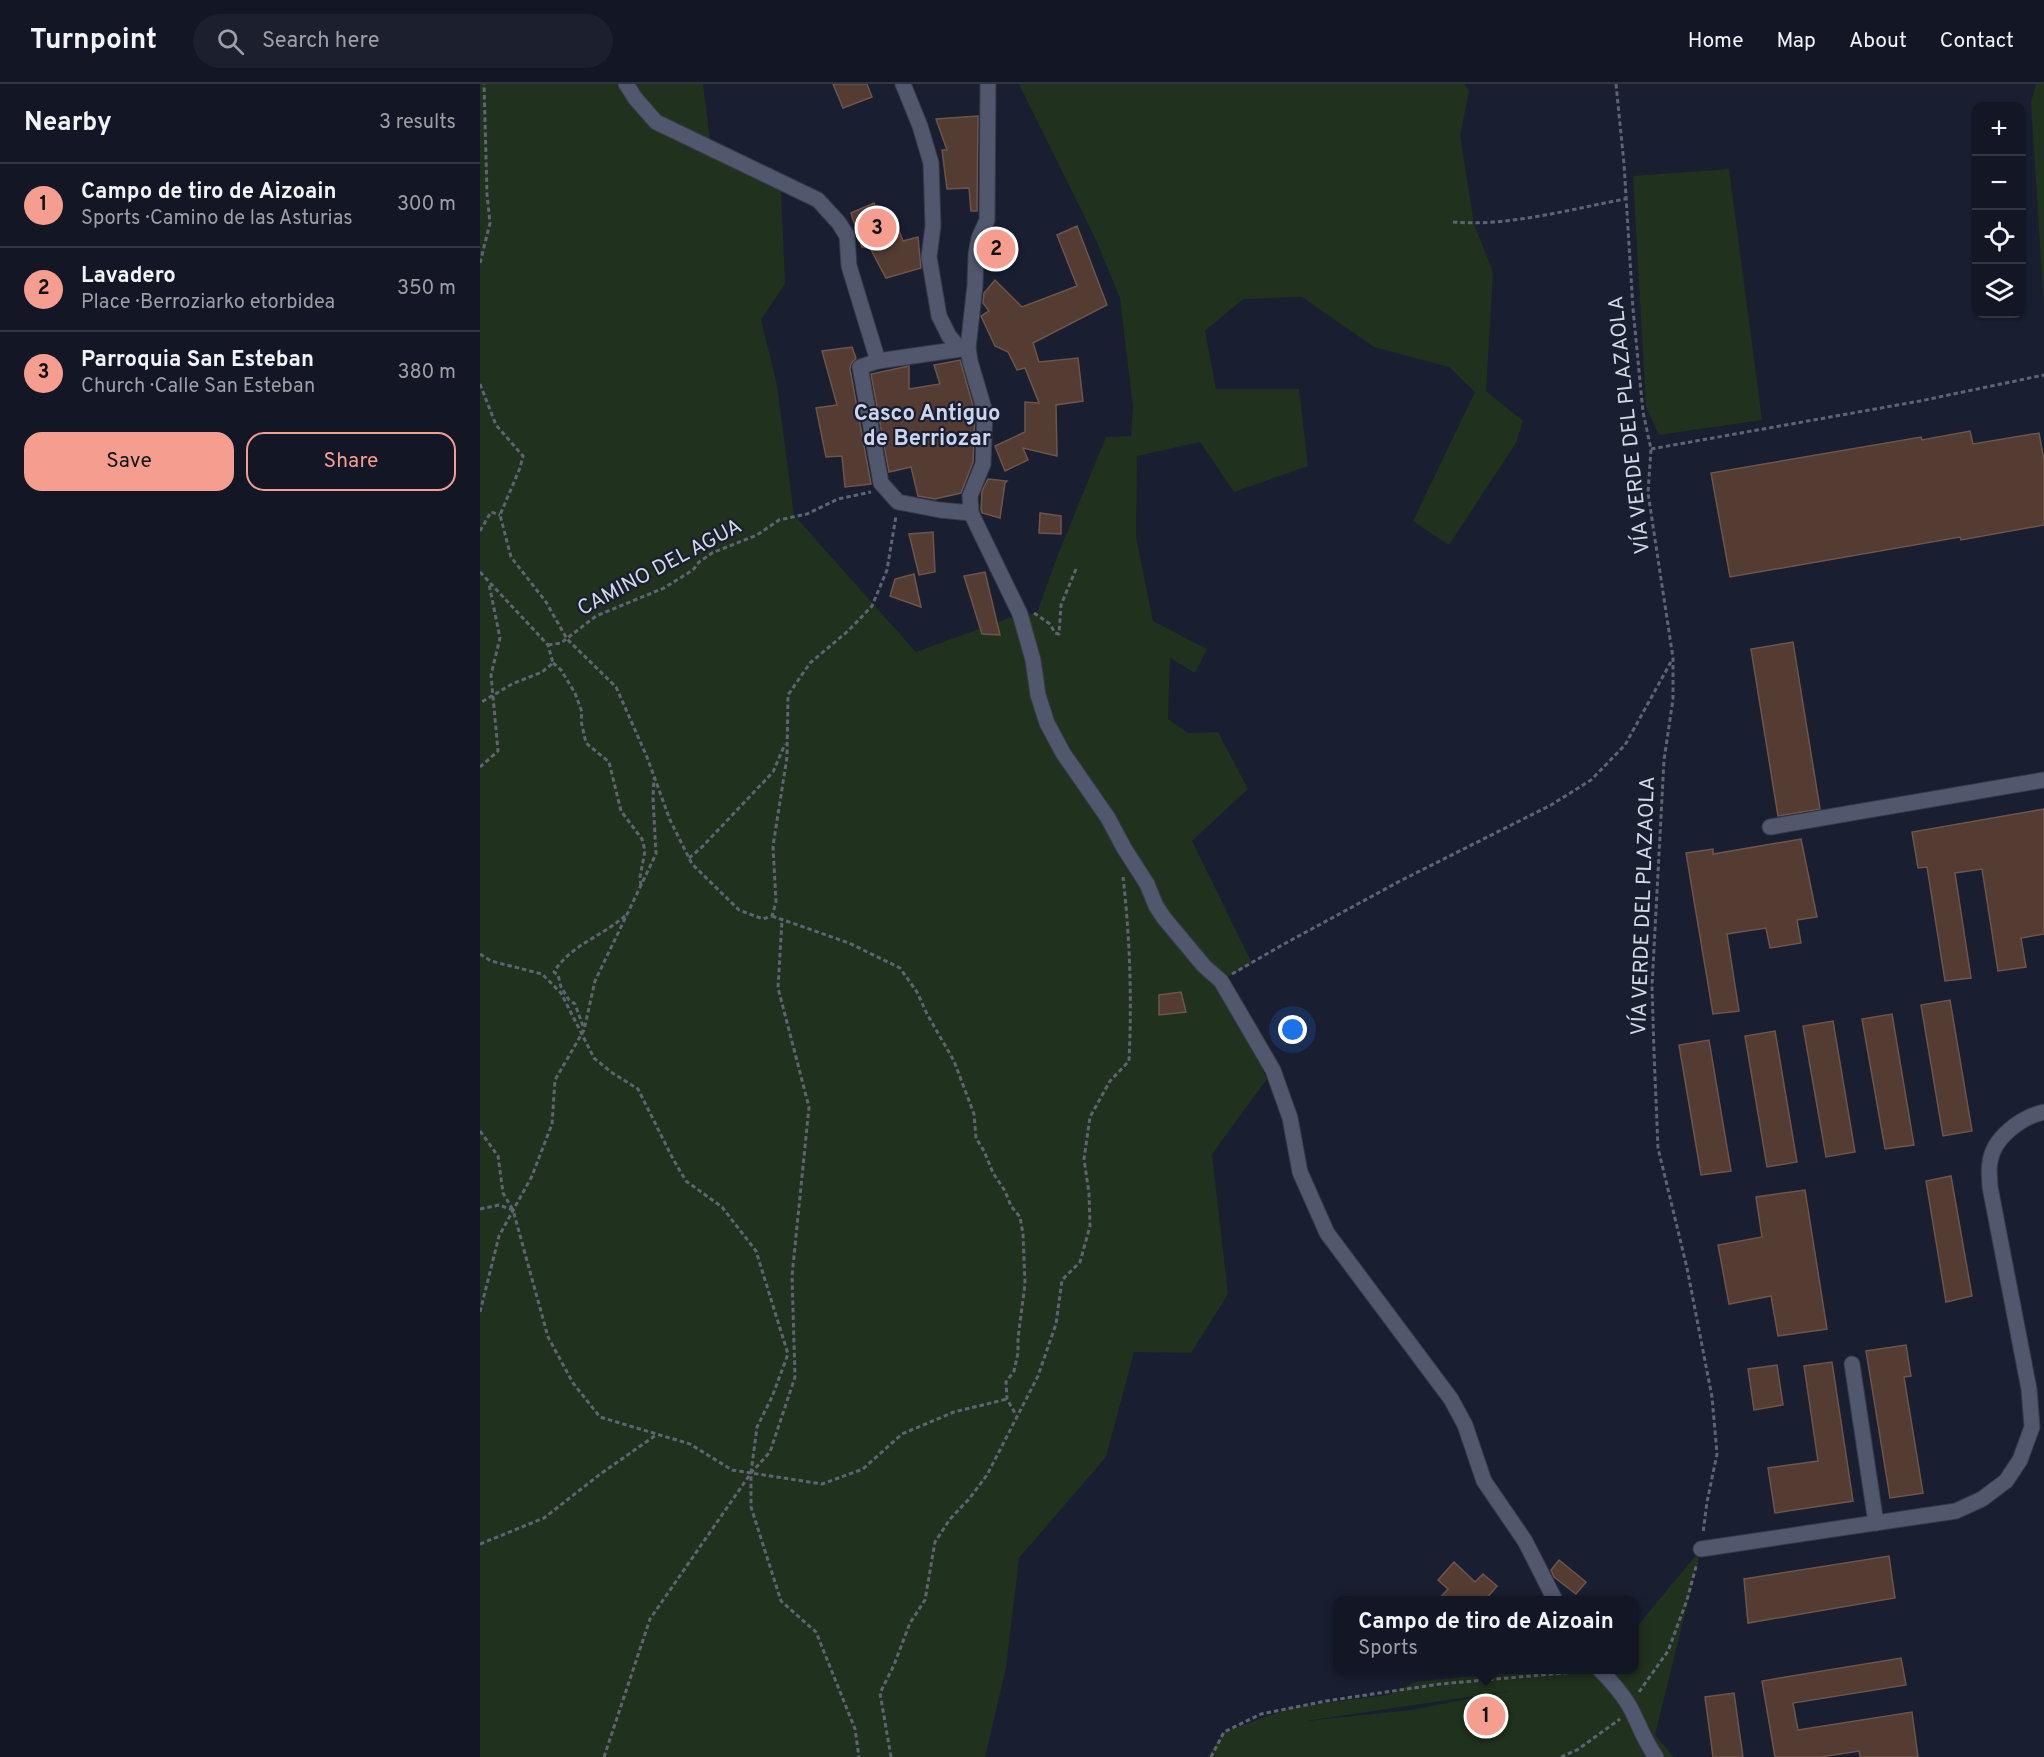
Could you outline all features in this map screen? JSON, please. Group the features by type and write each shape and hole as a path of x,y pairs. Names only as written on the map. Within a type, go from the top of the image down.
{"street":[{"path":"626,84 634,98 656,122 818,200 839,223 847,236 849,266 878,361"},
{"path":"903,84 920,126 931,163 933,226 929,257 939,316 949,336 964,348 986,412 983,464 970,496 971,513 1020,614 1034,660 1038,695 1047,723 1063,753 1108,818 1147,884 1156,906 1204,966 1221,981 1274,1070 1290,1118 1300,1172 1327,1233 1451,1399 1465,1425 1484,1481 1525,1541 1553,1596"},
{"path":"964,348 975,285 976,254 979,238 987,220 988,84"},
{"path":"964,348 878,361 860,367 881,483 898,502 971,513"},
{"path":"1770,827 2044,780"},
{"path":"1701,1549 1956,1511 1982,1499 2006,1481 2020,1460 2032,1427 2029,1389 1990,1187 1990,1161 2000,1140 2016,1124 2044,1112"},
{"path":"1852,1364 1876,1523"},
{"path":"1604,1674 1618,1688 1646,1743 1656,1757"}],"path":[{"path":"480,263 490,223 484,84"},
{"name":"VÍA VERDE DEL PLAZAOLA","path":"1616,84 1643,412 1651,449 1648,493 1673,658 1673,699 1664,760 1652,986 1658,1148 1687,1268 1712,1397 1717,1454 1707,1502 1701,1549 1687,1600 1668,1651 1640,1689 1631,1710"},
{"path":"1453,222 1474,224 1625,199"},
{"path":"1651,449 1920,401 2044,375"},
{"path":"480,384 496,424 523,456 500,515 511,557 546,602 567,639 616,687 670,820 692,864 739,910 763,920 772,916 849,943 900,968 917,992 954,1061 974,1114 976,1138 993,1173 1020,1217 1025,1284 1018,1353 1014,1371 1006,1382 1007,1400 1017,1416"},
{"name":"CAMINO DEL AGUA","path":"548,645 561,643 596,615 664,588 693,570 699,562 712,553 757,534 779,520 807,514 838,499 871,492 881,483"},
{"path":"772,916 776,902 773,846 787,757 788,695 810,663 849,631 872,606 887,570 898,502"},
{"path":"480,531 491,512 500,515"},
{"path":"1020,614 1037,614 1050,624 1055,633 1059,634 1061,604 1076,569"},
{"path":"480,572 548,645 553,663 561,670 575,693 582,712 581,721 586,743 609,762 621,811 642,839 645,851 640,877 641,886"},
{"path":"480,767 498,751 490,675 500,638 489,583"},
{"path":"1221,981 1284,944 1475,842 1551,805 1592,780 1625,745 1673,658"},
{"path":"480,703 512,684 542,672 553,663"},
{"path":"689,858 773,772 787,740"},
{"path":"480,1312 499,1236 532,1176 552,1124 555,1080 583,1031 595,981 656,854 654,776"},
{"path":"891,1757 880,1693 894,1665 910,1623 925,1600 935,1542 950,1519 987,1475 1038,1376 1056,1324 1062,1280 1080,1262 1090,1226 1089,1193 1084,1159 1090,1117 1110,1081 1129,1061 1132,1012 1127,913 1122,869"},
{"path":"628,913 616,925 586,941 566,956 554,972 558,975 561,987 569,1000 575,1004 594,1058 638,1089 673,1159 687,1181 722,1207 756,1251 788,1354 772,1397 756,1427 751,1473 752,1507 781,1601 816,1632 855,1729 859,1757"},
{"path":"604,1757 650,1619 751,1473 770,1452 795,1377 792,1276 809,1107 778,988 782,920"},
{"path":"480,954 492,961 542,974 561,993 583,1031"},
{"path":"480,1131 498,1156 503,1193 513,1210 548,1337 573,1383 600,1417 690,1444 732,1470 822,1484 863,1469 902,1434 954,1412 1007,1400"},
{"path":"480,1209 499,1205 513,1210"},
{"path":"480,1544 544,1518 657,1434"},
{"path":"1211,1757 1224,1731 1261,1714 1326,1701 1440,1684 1554,1674"},
{"path":"1561,1757 1577,1750 1631,1710"}],"green space":[{"path":"480,84 703,84 712,156 781,190 785,284 761,320 777,385 794,515 916,652 1020,614 1037,613 1057,557 1106,437 1131,436 1133,408 1120,298 1096,240 1019,84 1465,84 1469,91 1460,136 1474,224 1493,272 1486,391 1523,421 1516,443 1449,545 1413,521 1475,392 1449,367 1374,347 1302,297 1243,299 1205,331 1216,389 1299,389 1308,466 1234,492 1200,442 1137,456 1136,537 1153,621 1207,649 1195,673 1170,658 1168,719 1188,733 1218,732 1248,789 1192,841 1252,963 1221,981 1267,1079 1212,1154 1228,1294 1191,1353 1134,1352 1106,1457 1019,1558 1006,1668 985,1757 480,1757"},
{"path":"2036,84 2044,84 2044,308 2031,102"},
{"path":"1729,169 1762,420 1659,435 1646,407 1633,176"},
{"path":"1701,1549 1655,1735 1674,1757 1207,1757 1224,1732 1294,1707 1387,1695 1415,1682 1492,1674 1639,1674 1639,1624","holes":["1509,1691 1411,1710 1306,1721"]}],"building":[{"path":"833,84 867,84 872,97 843,108"},
{"path":"978,116 977,211 971,211 969,188 947,189 942,150 947,150 936,119"},
{"path":"874,203 878,214 891,211 903,241 918,237 921,268 886,278 870,248 862,247 851,213"},
{"path":"1077,226 1107,305 1033,343 1039,362 1078,358 1083,401 1056,405 1057,456 1023,448 1028,460 1005,471 995,446 1025,432 1025,402 1039,403 1025,368 1017,370 1008,352 995,346 981,316 989,311 983,303 984,293 995,280 1022,307 1077,286 1057,235"},
{"path":"993,237 998,237 1013,255 994,271 986,261 988,242"},
{"path":"852,347 856,358 850,369 871,484 845,487 842,456 826,457 816,408 837,405 822,351"},
{"path":"960,360 975,413 973,462 961,493 935,499 918,496 911,467 889,472 871,374 909,366 909,389 940,384 934,365"},
{"path":"1970,431 1973,444 2039,433 2044,460 2044,525 1961,540 1960,537 1730,577 1711,473 1921,437 1922,440"},
{"path":"988,479 1007,481 1000,518 982,513 981,510 982,491"},
{"path":"1040,513 1061,516 1061,534 1039,533"},
{"path":"933,532 935,572 919,575 909,534"},
{"path":"985,572 1000,635 982,634 964,576"},
{"path":"914,574 921,607 890,596 895,579"},
{"path":"1793,642 1820,809 1778,816 1751,649"},
{"path":"2044,809 2044,934 2021,938 2026,967 1998,971 1982,869 1955,873 1971,978 1945,981 1927,867 1918,868 1912,832"},
{"path":"1801,839 1817,917 1797,920 1801,943 1770,948 1766,928 1727,934 1739,1011 1713,1014 1686,853 1713,849 1713,854"},
{"path":"1181,992 1186,1012 1159,1015 1159,995"},
{"path":"1950,1000 1972,1131 1943,1136 1921,1005"},
{"path":"1892,1014 1914,1145 1885,1149 1862,1019"},
{"path":"1833,1021 1855,1152 1826,1157 1803,1026"},
{"path":"1775,1031 1797,1162 1767,1167 1745,1036"},
{"path":"1709,1040 1731,1171 1701,1175 1679,1045"},
{"path":"1951,1176 1972,1296 1946,1302 1926,1181"},
{"path":"1805,1190 1827,1329 1778,1336 1771,1296 1729,1304 1718,1245 1762,1237 1756,1197"},
{"path":"1906,1345 1911,1376 1904,1377 1923,1493 1890,1498 1866,1351"},
{"path":"1832,1362 1853,1501 1775,1513 1768,1468 1818,1461 1804,1366"},
{"path":"1777,1365 1783,1405 1754,1410 1748,1369"},
{"path":"1889,1556 1895,1598 1748,1623 1744,1579"},
{"path":"1559,1560 1586,1582 1576,1594 1554,1577 1551,1570"},
{"path":"1454,1562 1475,1582 1483,1574 1497,1586 1488,1596 1442,1596 1448,1589 1438,1580"},
{"path":"1901,1658 1906,1685 1793,1703 1798,1730 1912,1712 1918,1757 1860,1757 1859,1751 1821,1757 1775,1757 1762,1681"},
{"path":"1734,1693 1743,1757 1713,1757 1705,1697"}],"place":[{"name":"Parroquia San Esteban","path":"877,228"},
{"name":"Lavadero","path":"996,249"},
{"name":"Campo de tiro de Aizoain","path":"1486,1716"}],"district":[{"name":"Casco Antiguo de Berriozar","path":"927,426"}]}
